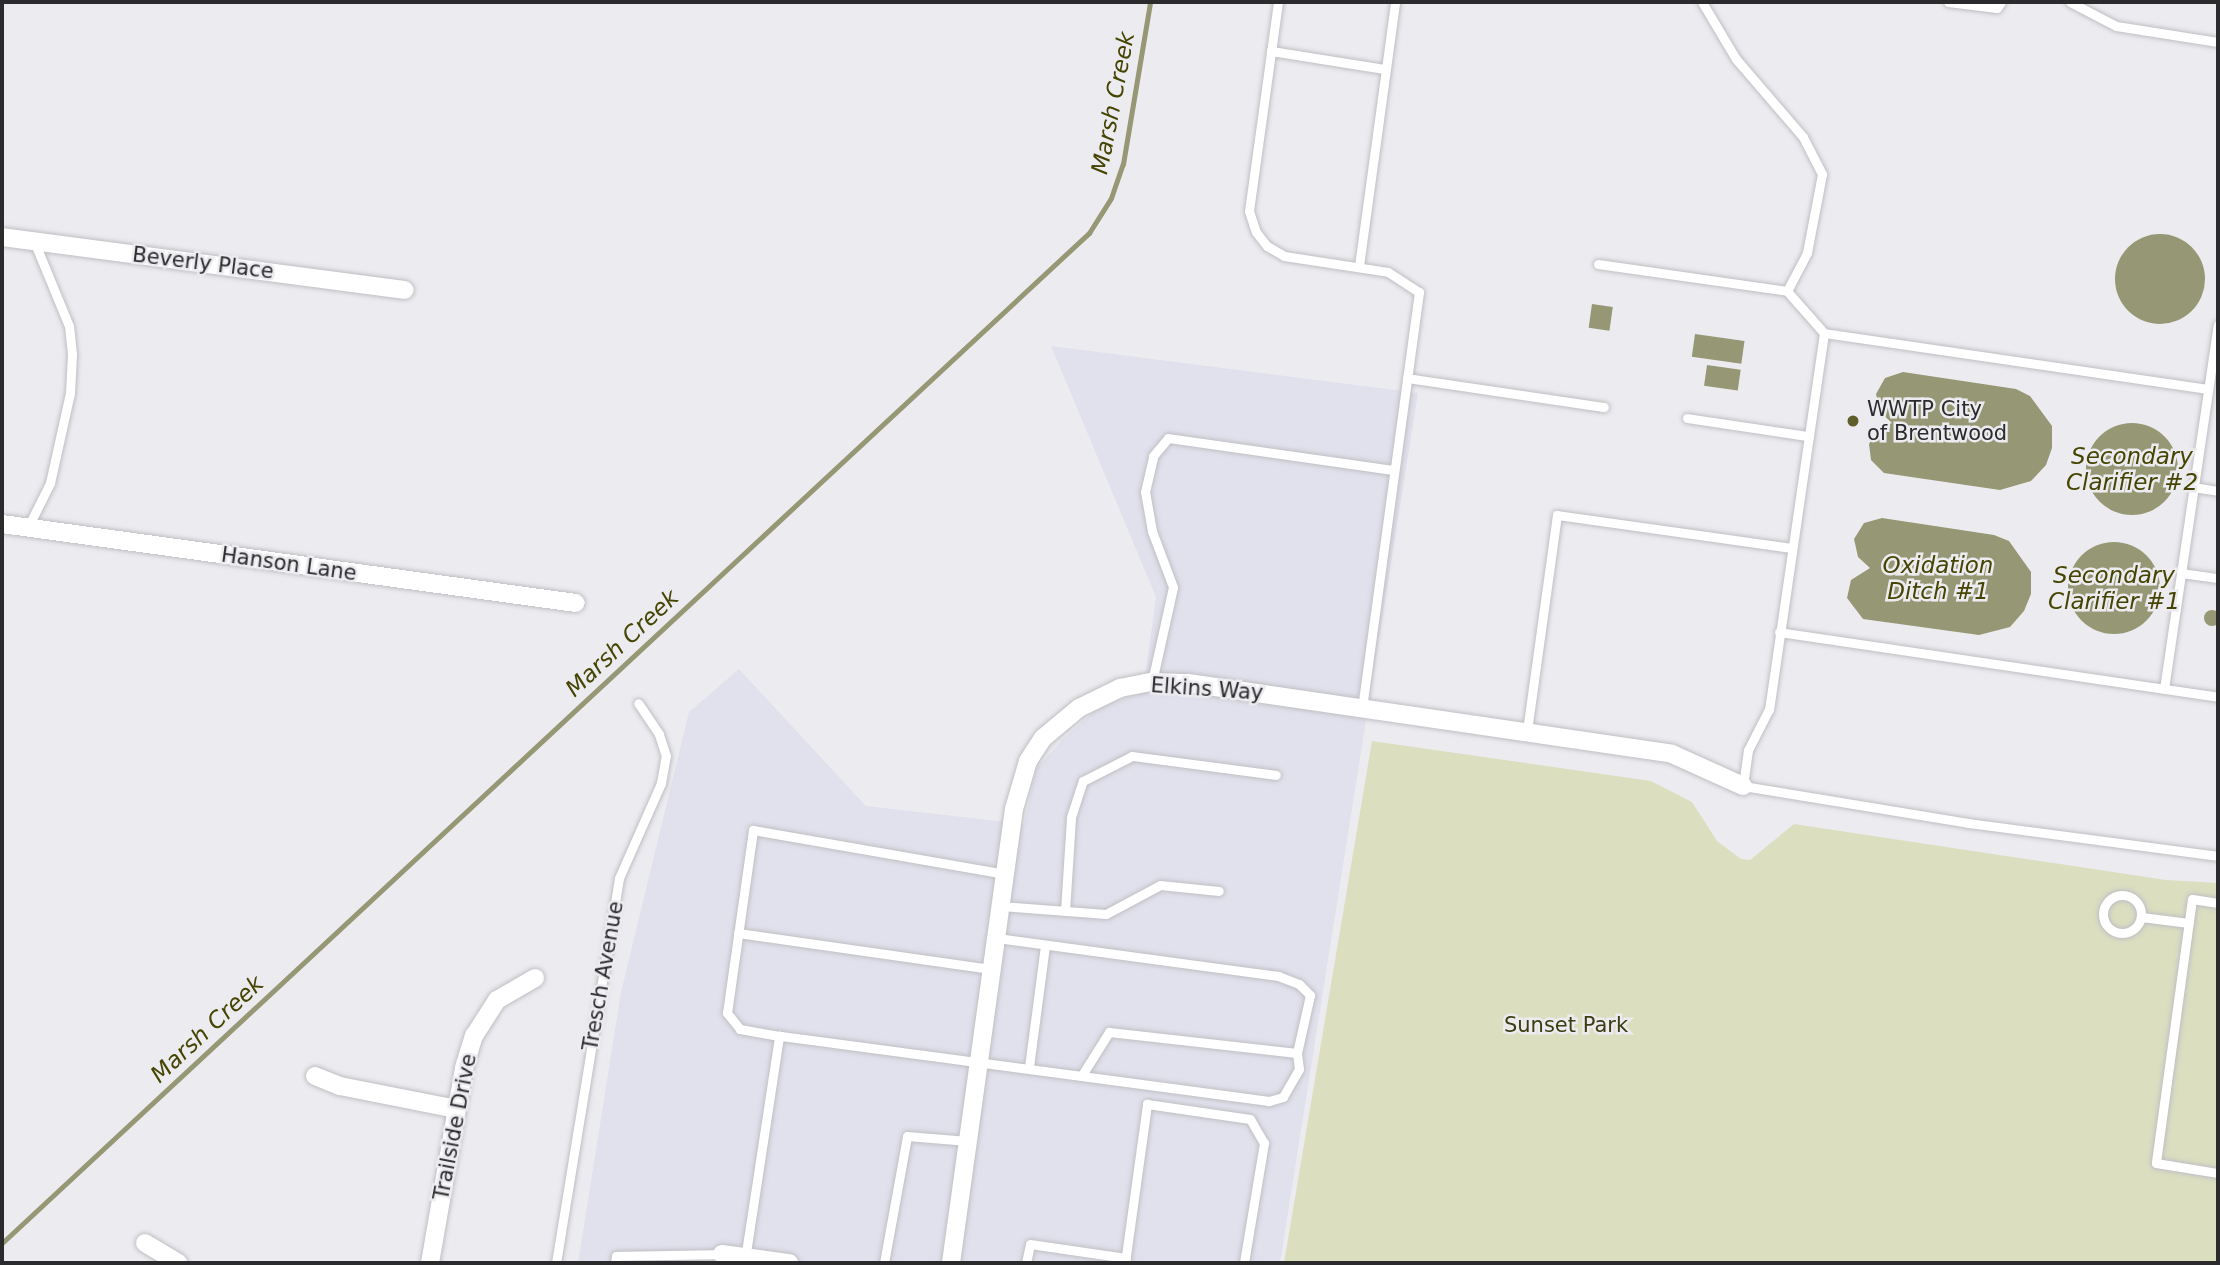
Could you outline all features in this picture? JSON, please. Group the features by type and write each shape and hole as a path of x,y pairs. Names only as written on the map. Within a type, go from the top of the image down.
{"street":[{"name":"Beverly Place","path":"2,237 405,290"},
{"name":"Hanson Lane","path":"2,524 576,603"},
{"name":"Elkins Way","path":"951,1263 1014,809 1027,761 1042,738 1079,708 1120,688 1152,682 1362,706 1672,754 1743,786"},
{"name":"Trailside Drive","path":"430,1263 464,1068 484,1015 513,988 535,978"},
{"path":"315,1076 340,1086 456,1109"},
{"path":"145,1243 178,1263"},
{"path":"722,1254 745,1260 789,1263"}],"lane":[{"path":"1278,2 1249,211 1256,232 1267,246 1284,256 1388,272 1419,292 1362,706"},
{"path":"1359,266 1395,2"},
{"path":"1702,2 1736,60 1803,137 1822,174 1807,253 1787,291"},
{"path":"1948,2 1997,8 2001,2"},
{"path":"2070,2 2116,26 2218,42"},
{"path":"1271,51 1385,69"},
{"path":"28,527 50,483 70,393 72,354 69,326 34,241"},
{"path":"1598,264 1787,291 1824,333 2207,389"},
{"path":"2164,689 2218,325"},
{"path":"1824,333 1769,709 1748,750 1743,786 1968,824 2218,856"},
{"path":"1407,378 1604,407"},
{"path":"1687,418 1808,436"},
{"path":"1152,682 1173,587 1152,531 1145,492 1153,456 1168,438 1394,470"},
{"path":"2193,487 2218,491"},
{"path":"1527,732 1557,515 1791,548"},
{"path":"2181,573 2218,578"},
{"path":"1779,632 2218,697"},
{"name":"Tresch Avenue","path":"556,1263 619,878 661,783 666,756 659,734 638,703"},
{"path":"1065,911 1071,817 1083,780 1132,756 1276,775"},
{"path":"997,938 1278,976 1299,984 1310,995 1297,1054 1299,1069 1283,1097 1269,1101 980,1060 896,1055 740,1029 727,1013 753,830 1005,874"},
{"path":"1001,906 1106,914 1160,885 1219,891"},
{"path":"2125,895 2139,904 2141,917 2131,931 2116,932 2106,923 2103,911 2112,898 2125,895"},
{"path":"2218,903 2192,899 2156,1163 2218,1173"},
{"path":"2141,917 2189,923"},
{"path":"738,933 992,969"},
{"path":"1028,1067 1045,945"},
{"path":"1082,1075 1109,1032 1297,1054"},
{"path":"745,1260 779,1036"},
{"path":"1026,1263 1030,1244 1125,1261 1147,1104 1250,1119 1264,1143 1244,1263"},
{"path":"884,1263 907,1136 968,1142"},
{"path":"615,1260 722,1254"}],"shaded area":[{"path":"1051,346 1418,393 1280,1263 578,1263 621,992 689,712 739,669 866,806 1024,824 1036,769 1062,740 1099,707 1143,692 1156,597"}],"green space":[{"name":"Sunset Park","path":"1372,741 1651,781 1692,802 1717,841 1741,859 1750,860 1794,824 2166,880 2218,883 2218,1263 1284,1263"}],"water":[{"path":"2151,234 2169,234 2185,241 2198,254 2205,270 2205,288 2198,304 2185,317 2169,324 2151,324 2135,317 2122,304 2115,288 2115,270 2122,254 2135,241"},
{"path":"1592,304 1613,307 1609,331 1589,328"},
{"path":"1695,334 1745,341 1741,364 1692,357"},
{"path":"1707,365 1741,370 1738,391 1704,386"},
{"path":"1903,372 2016,389 2030,396 2052,426 2052,448 2046,465 2031,481 2000,490 1884,473 1871,460 1869,444 1879,428 1892,423 1880,412 1876,394 1885,378"},
{"name":"Secondary Clarifier #2","path":"2132,423 2150,427 2164,437 2174,451 2178,469 2174,487 2164,501 2150,511 2132,515 2114,511 2100,501 2090,487 2086,469 2090,451 2100,437 2114,427"},
{"name":"Oxidation Ditch #1","path":"1882,518 1994,535 2009,541 2031,572 2031,594 2024,611 2010,627 1979,635 1863,619 1847,598 1851,580 1870,568 1858,557 1854,539 1864,523"},
{"name":"Secondary Clarifier #1","path":"2114,542 2132,546 2146,556 2156,570 2160,588 2156,606 2146,620 2132,630 2114,634 2096,630 2082,620 2072,606 2068,588 2072,570 2082,556 2096,546"},
{"path":"2212,610 2218,612 2218,624 2212,626 2206,624 2204,618 2206,612"}],"waterway":[{"name":"Marsh Creek","path":"2,1243 1089,233 1111,198 1123,164 1150,2"}],"place":[{"name":"WWTP City of Brentwood","path":"1853,421"}]}
